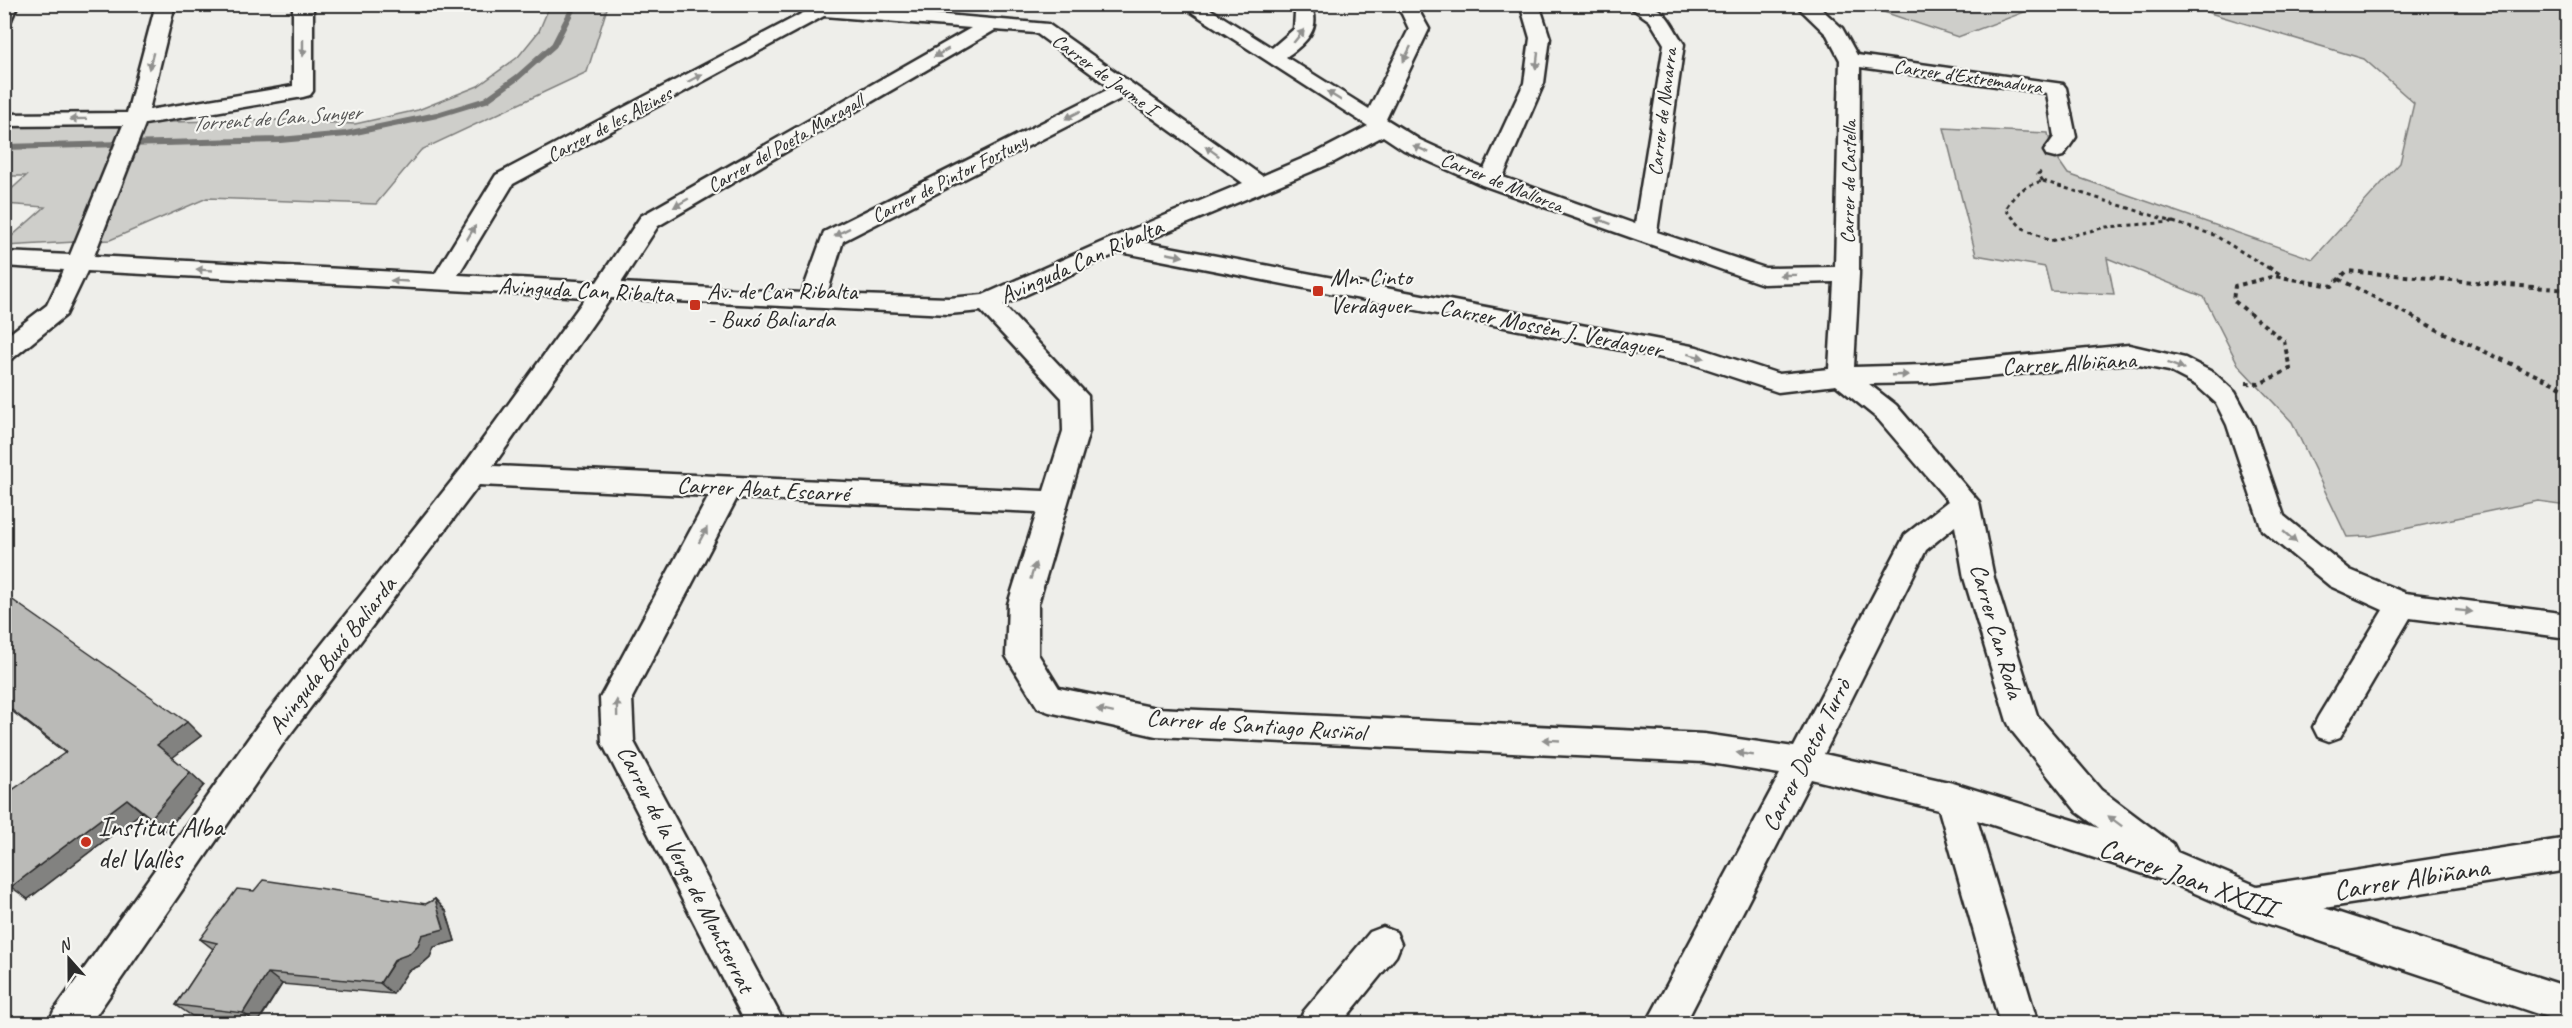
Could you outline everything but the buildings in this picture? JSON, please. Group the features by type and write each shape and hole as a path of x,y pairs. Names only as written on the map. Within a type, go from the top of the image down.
{"street":[{"path":"4,16 9,4"},
{"path":"4,352 57,309 79,263 136,119 166,4"},
{"path":"4,120 136,119 303,91 303,4"},
{"name":"Carrer de Mallorca","path":"1188,4 1412,145 1490,180 1763,276 1847,274"},
{"path":"1272,57 1291,45 1305,30 1306,20 1300,4"},
{"path":"1379,124 1419,29 1411,11 1403,4"},
{"path":"1490,180 1534,83 1540,38 1529,4"},
{"name":"Carrer de Navarra","path":"1635,4 1657,17 1674,44 1645,236"},
{"name":"Carrer de Castella","path":"1804,4 1835,32 1850,60 1847,274 1841,376"},
{"name":"Carrer de Jaume I","path":"822,10 1041,28 1260,185"},
{"name":"Carrer de les Alzines","path":"441,283 504,180 822,10"},
{"name":"Carrer del Poeta Maragall","path":"604,290 649,221 992,24"},
{"name":"Carrer d'Extremadura","path":"1850,60 2056,88 2065,137 2055,152"},
{"name":"Carrer de Pintor Fortuny","path":"812,301 831,237 1125,89"},
{"name":"Avinguda Can Ribalta","path":"4,259 812,301 949,306 987,303 1117,244 1326,157 1379,124"},
{"name":"Carrer Mossèn J. Verdaguer","path":"1117,244 1697,356 1778,382 1841,376"},
{"name":"Avinguda Buxó Baliarda","path":"67,1023 270,735 472,475 604,290"},
{"name":"Carrer de Santiago Rusiñol","path":"987,303 1075,396 1076,431 1023,604 1022,656 1049,699 1156,722 1704,748 1803,763"},
{"name":"Carrer Albiñana","path":"1841,376 1925,374 2128,354 2176,364 2205,379 2226,398 2240,425 2272,522 2340,579 2402,605 2568,626"},
{"path":"1841,376 1887,412 1965,502"},
{"name":"Carrer Abat Escarré","path":"472,475 1054,502"},
{"name":"Carrer de la Verge de Montserrat","path":"729,487 616,698 618,743 766,1023"},
{"name":"Carrer Doctor Turrò","path":"1665,1023 1803,763 1915,543 1965,502"},
{"name":"Carrer Can Roda","path":"1965,502 1979,578 2023,721 2089,801 2179,869"},
{"path":"2329,727 2402,605"},
{"name":"Carrer Joan XXIII","path":"1803,763 1953,798 2179,869 2254,902 2568,1006"},
{"path":"1953,798 2019,1023"},
{"name":"Carrer Albiñana","path":"2254,902 2568,854"},
{"path":"1317,1023 1383,944"}],"path":[{"path":"2173,222 2153,226 2124,225 2068,235 2050,241 2021,227 2005,209 2011,199 2026,185 2043,181 2173,222 2214,235 2284,277"},
{"path":"2205,379 2259,384 2290,369 2284,342 2233,300 2235,286 2275,276 2332,286 2347,271 2568,290"},
{"path":"2339,279 2438,330 2568,390"}],"shaded area":[{"path":"550,5 608,5 587,72 421,150 376,204 207,198 110,240 5,246 4,243 45,207 5,204 5,195 26,176 5,176 5,125 283,120 355,124 418,110 478,86 518,57 539,31"},
{"path":"1863,5 2043,5 1958,37"},
{"path":"2183,5 2567,5 2567,505 2538,501 2371,536 2347,537 2292,422 2239,366 2204,297 2107,258 2114,294 2051,291 2045,267 1976,255 1944,128 2048,133 2052,151 2068,174 2313,259 2400,163 2414,103 2364,59"}],"waterway":[{"name":"Torrent de Can Sunyer","path":"4,147 280,140 346,134 437,115 486,100 518,77 554,45 575,4"}],"place":[{"name":"Mn. Cinto Verdaguer","path":"1318,291"},
{"name":"Av. de Can Ribalta - Buxó Baliarda","path":"695,305"},
{"name":"Institut Alba del Vallès","path":"86,842"}]}
